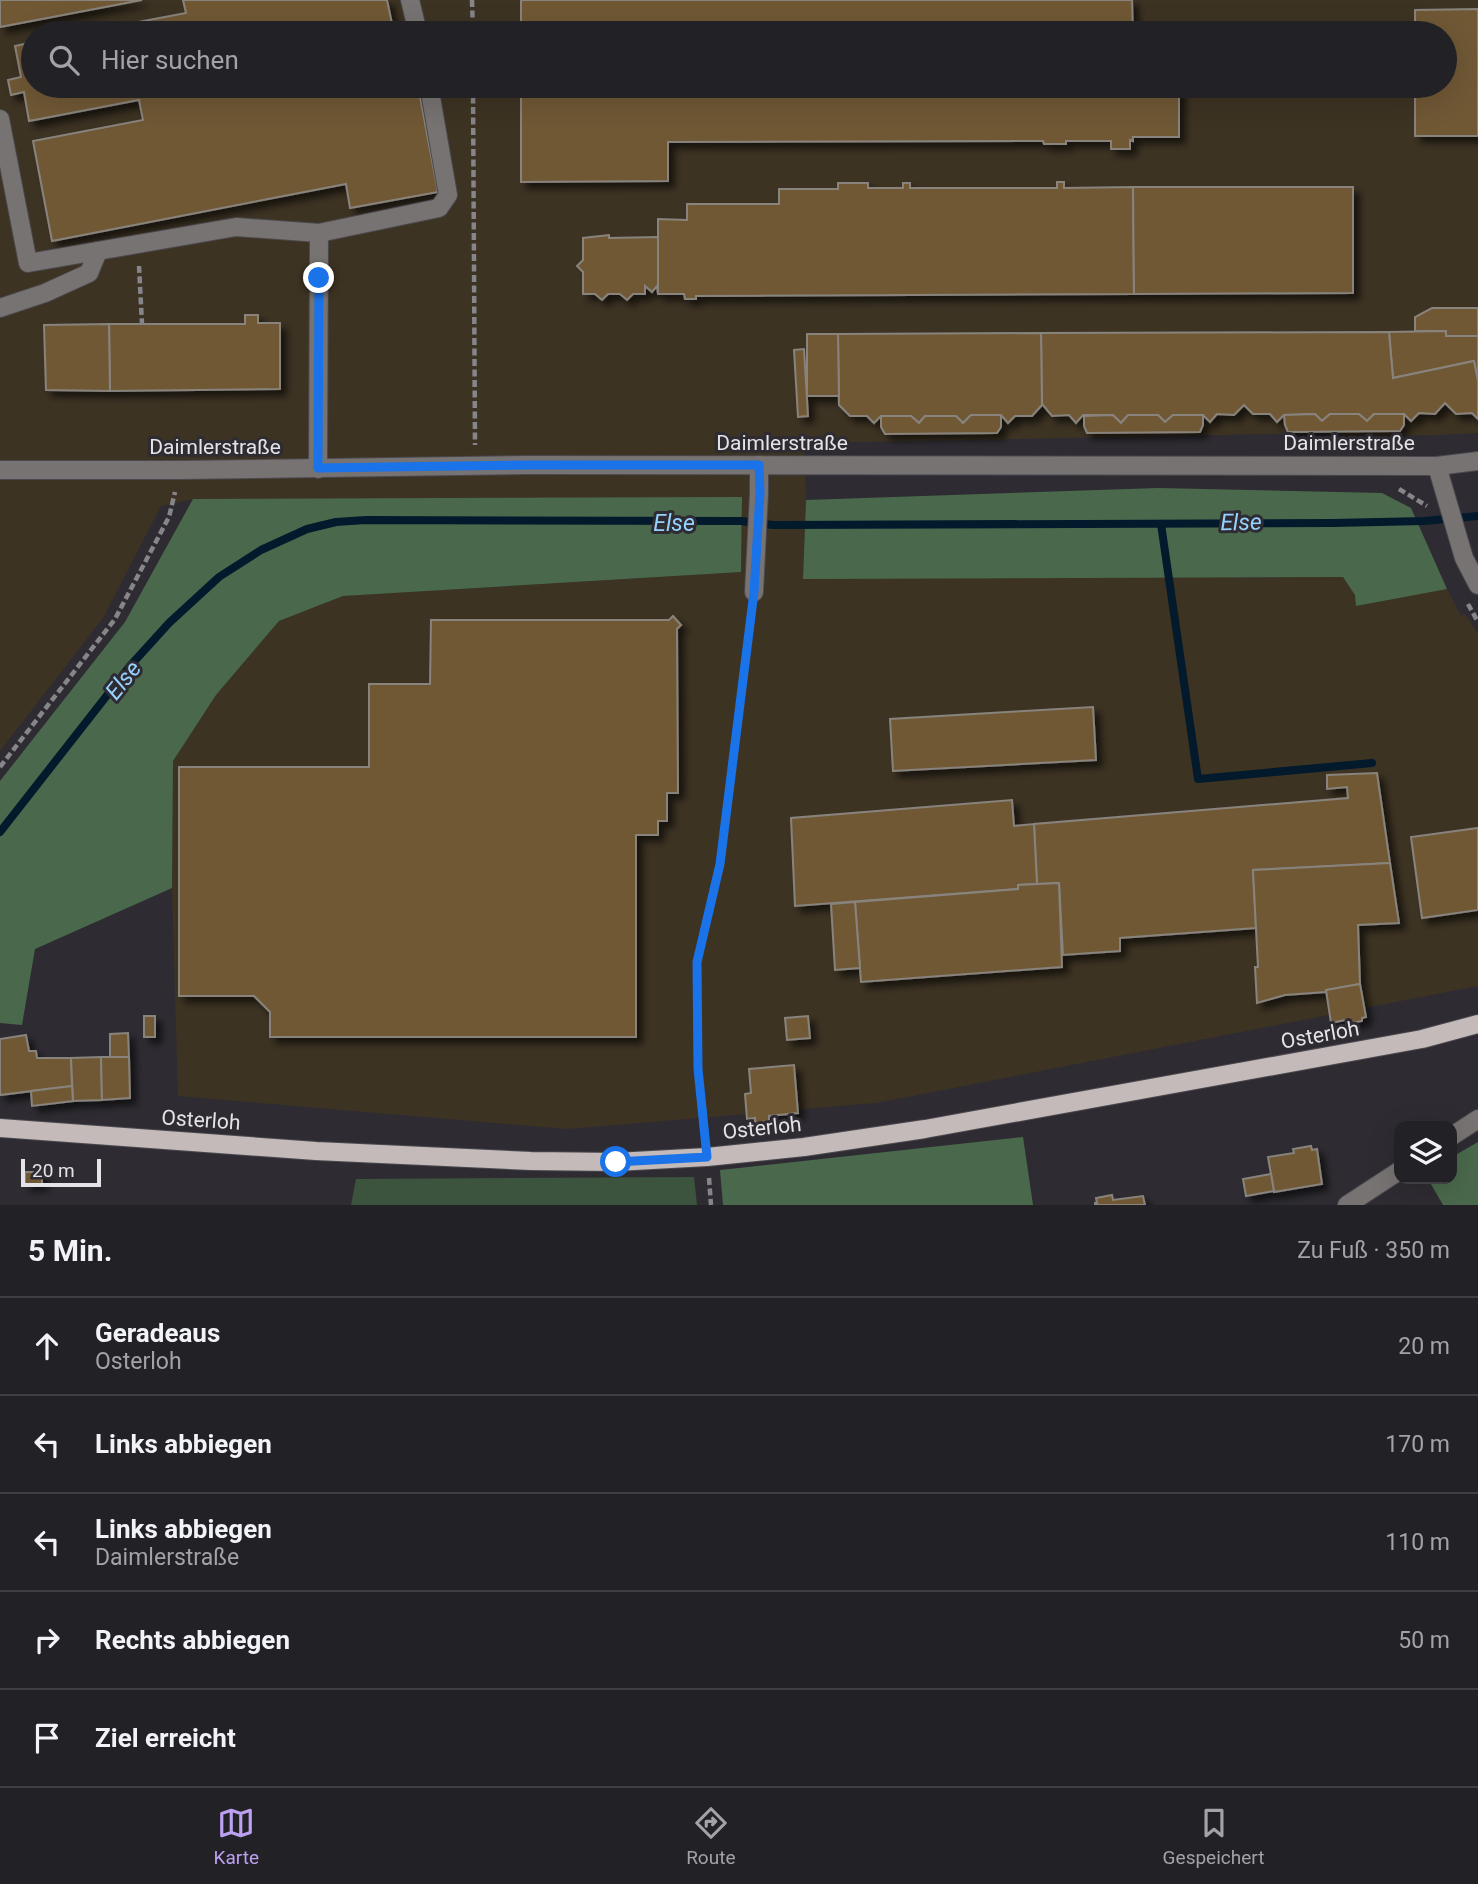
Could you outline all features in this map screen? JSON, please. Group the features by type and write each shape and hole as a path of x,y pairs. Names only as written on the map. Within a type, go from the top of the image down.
{"main road":[{"name":"Osterloh","path":"0,1128 316,1151 531,1161 616,1162 707,1157 804,1147 939,1126 1422,1040 1478,1024"}],"street":[{"path":"410,0 415,21"},
{"path":"0,119 28,263 236,227 319,233 439,208 448,195 431,98"},
{"path":"318,468 319,233"},
{"path":"0,308 45,293 89,273 98,251"},
{"path":"1437,466 1478,461"},
{"name":"Daimlerstraße","path":"0,470 526,465 1437,466 1464,558 1478,585"},
{"path":"754,592 760,493 759,465"},
{"path":"1457,1133 1478,1119"},
{"path":"1347,1205 1394,1174"}],"path":[{"path":"472,0 472,21"},
{"path":"473,98 475,467"},
{"path":"139,244 142,324"},
{"path":"0,767 115,618 169,517 180,470"},
{"path":"707,1157 698,1069 697,962 720,864 754,592"}],"shaded area":[{"path":"0,0 1478,0 1478,433 1351,436 1327,433 804,443 806,500 803,578 1343,577 1355,595 1357,606 1447,589 1461,616 1465,614 1478,634 1478,986 876,1103 567,1129 178,1096 172,888 173,761 216,695 279,621 343,596 741,572 742,498 193,499 161,506 103,618 0,751"}],"green space":[{"path":"1158,488 1382,493 1411,508 1447,589 1356,606 1355,595 1343,577 803,579 806,500"},
{"path":"742,497 741,572 343,596 279,621 216,695 173,761 172,888 35,949 22,1025 0,1023 0,781 125,622 193,499"},
{"path":"1023,1137 1033,1205 723,1205 720,1170"},
{"path":"1478,1142 1478,1205 1443,1205 1431,1184 1457,1184 1457,1154"},
{"path":"694,1177 697,1205 351,1205 356,1179"}],"building":[{"path":"0,0 142,0 21,21 0,27"},
{"path":"183,0 387,0 391,21 144,21 186,13"},
{"path":"521,0 1132,0 1133,21 521,21"},
{"path":"1478,9 1478,136 1415,136 1415,98 1457,98 1457,21 1415,21 1415,10"},
{"path":"21,45 21,77 15,46"},
{"path":"21,77 21,93 11,95 8,80"},
{"path":"25,98 420,98 438,192 350,208 346,184 52,241 33,141 143,120 139,100 29,121"},
{"path":"521,98 1179,98 1179,137 1133,137 1133,141 1130,140 1130,149 1111,149 1111,141 1066,141 1066,144 1044,144 1043,141 668,142 668,181 521,182"},
{"path":"1057,182 1064,182 1064,188 1133,187 1134,294 696,296 696,299 685,299 684,294 658,294 658,219 687,220 687,204 779,204 779,189 838,189 838,183 868,183 868,188 903,188 903,183 910,183 910,188 1057,188"},
{"path":"1133,187 1353,187 1353,293 1134,294"},
{"path":"609,235 609,238 658,237 658,294 657,286 652,292 645,286 645,294 633,294 627,300 620,294 608,294 602,300 595,294 583,294 583,272 577,266 583,260 583,238"},
{"path":"1432,308 1478,308 1478,336 1446,336 1446,331 1415,331 1415,317"},
{"path":"245,315 258,315 258,323 280,323 280,389 110,391 109,324 245,324"},
{"path":"109,324 110,391 46,390 44,325"},
{"path":"1446,331 1446,336 1478,336 1478,381 1474,361 1393,378 1389,332"},
{"path":"1389,332 1393,378 1474,361 1478,381 1478,419 1472,413 1456,414 1445,403 1435,414 1419,413 1411,421 1404,414 1374,414 1367,421 1359,414 1330,414 1322,421 1315,414 1284,415 1277,422 1270,414 1253,414 1244,405 1234,415 1217,414 1210,422 1203,415 1173,415 1165,422 1158,415 1128,415 1121,423 1113,415 1083,415 1076,423 1069,415 1052,416 1042,404 1041,333"},
{"path":"1041,333 1042,405 1032,416 1015,416 1008,423 1001,415 971,415 963,423 956,416 925,416 919,423 911,416 881,416 874,423 867,416 850,416 839,405 838,334"},
{"path":"807,334 838,334 839,396 807,396"},
{"path":"804,349 808,416 798,417 794,350"},
{"path":"1315,414 1322,421 1330,414 1359,414 1367,421 1374,414 1404,414 1404,425 1400,431 1288,432 1284,415"},
{"path":"971,415 1001,415 1001,427 997,433 885,434 881,427 881,416 911,416 919,423 925,416 956,416 963,423"},
{"path":"1113,415 1121,423 1128,415 1158,415 1165,422 1173,415 1203,415 1203,425 1200,432 1087,433 1084,416"},
{"path":"673,616 681,625 677,629 678,793 667,793 667,821 658,821 658,835 636,835 636,1037 270,1037 270,1012 254,996 179,996 179,767 369,767 369,684 430,684 431,620 669,620"},
{"path":"1093,707 1096,760 893,771 890,719"},
{"path":"1377,773 1390,863 1253,870 1256,928 1120,938 1120,951 1063,955 1059,883 1037,884 1034,824 1348,798 1347,787 1327,789 1327,775"},
{"path":"1012,800 1014,826 1034,824 1037,884 1018,885 1018,889 795,906 791,818"},
{"path":"1478,828 1478,910 1422,918 1411,837"},
{"path":"1390,863 1399,923 1358,925 1360,984 1326,992 1285,995 1257,1003 1253,870"},
{"path":"1059,883 1062,967 861,982 855,902 1018,889 1018,885"},
{"path":"855,902 860,968 835,970 831,904"},
{"path":"1360,984 1366,1017 1362,1018 1362,1021 1351,1023 1350,1019 1331,1023 1326,990"},
{"path":"144,1016 155,1016 155,1037 144,1037"},
{"path":"808,1016 810,1038 787,1040 785,1018"},
{"path":"128,1033 129,1057 110,1057 110,1034"},
{"path":"26,1035 29,1051 36,1051 37,1058 71,1058 72,1086 0,1095 0,1039"},
{"path":"101,1057 102,1100 73,1101 71,1058"},
{"path":"101,1057 129,1057 130,1098 102,1100"},
{"path":"794,1065 798,1113 769,1116 769,1121 755,1123 755,1118 747,1119 745,1094 751,1093 749,1069"},
{"path":"72,1086 73,1101 32,1106 31,1091"},
{"path":"1311,1146 1312,1150 1317,1149 1322,1184 1274,1192 1268,1157 1294,1153 1293,1149"},
{"path":"25,1172 42,1172 42,1184 25,1185"},
{"path":"1271,1174 1274,1191 1246,1196 1243,1179"},
{"path":"1112,1195 1113,1200 1143,1196 1145,1205 1095,1205 1096,1198"}],"waterway":[{"name":"Else","path":"0,832 130,666 169,623 219,577 261,550 307,529 336,522 741,521 773,525 1333,523 1424,521 1478,516"},
{"path":"1161,524 1198,779 1372,763"}],"route":[{"path":"319,278 318,468 759,465 760,493 754,592 720,864 697,962 698,1069 707,1157 616,1162"}]}
